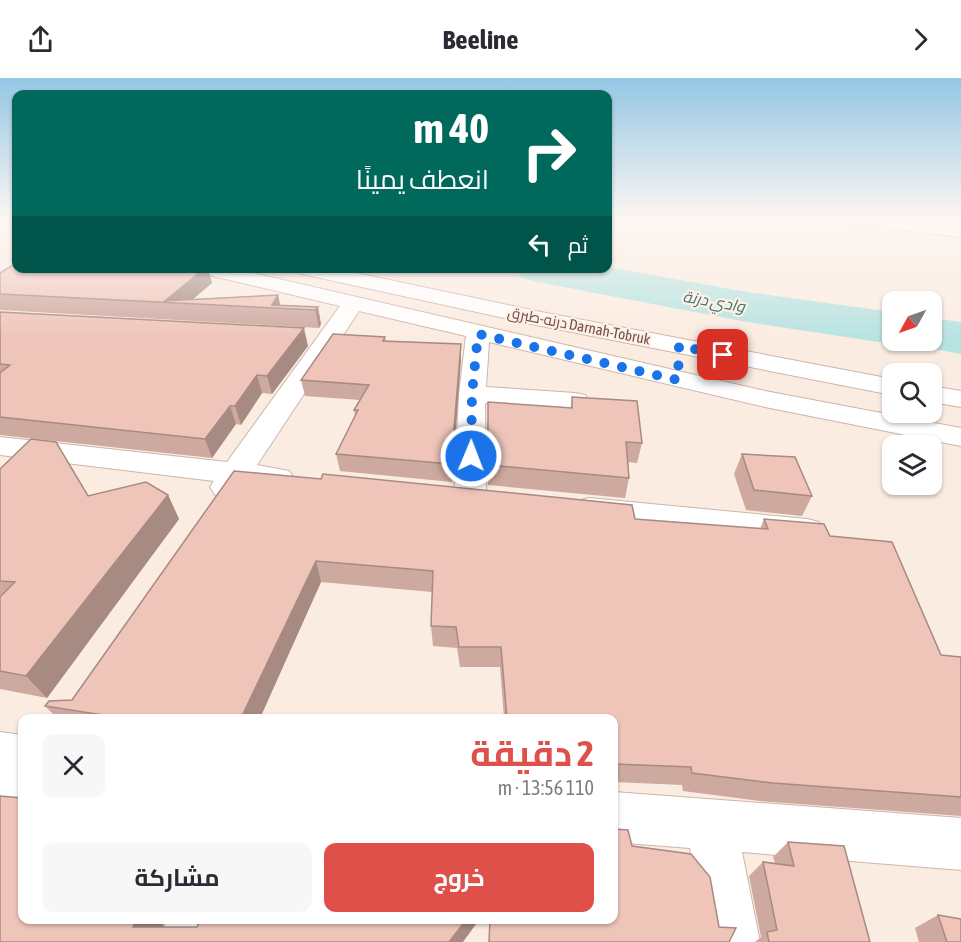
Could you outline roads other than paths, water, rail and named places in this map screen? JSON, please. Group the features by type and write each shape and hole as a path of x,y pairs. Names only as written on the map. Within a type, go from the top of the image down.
{"street":[{"path":"224,273 678,380 961,437"},
{"name":"درنه-طبرق Darnah-Tobruk","path":"326,273 679,346 882,376"},
{"path":"398,273 882,375"},
{"path":"209,511 236,473 318,337 353,304"},
{"path":"435,493 482,498 472,394 478,334"},
{"path":"678,380 679,346"},
{"path":"942,378 961,381"},
{"path":"472,394 575,402"},
{"path":"942,396 961,399"},
{"path":"0,446 306,480"},
{"path":"564,506 810,531"},
{"path":"0,754 18,756"},
{"path":"0,808 18,780"},
{"path":"618,817 961,844"},
{"path":"712,826 732,942"},
{"path":"187,942 194,924"}],"waterway":[{"name":"وادي درنة","path":"564,273 747,307 882,327"},
{"name":"وادي درنة","path":"942,335 961,338"}]}
